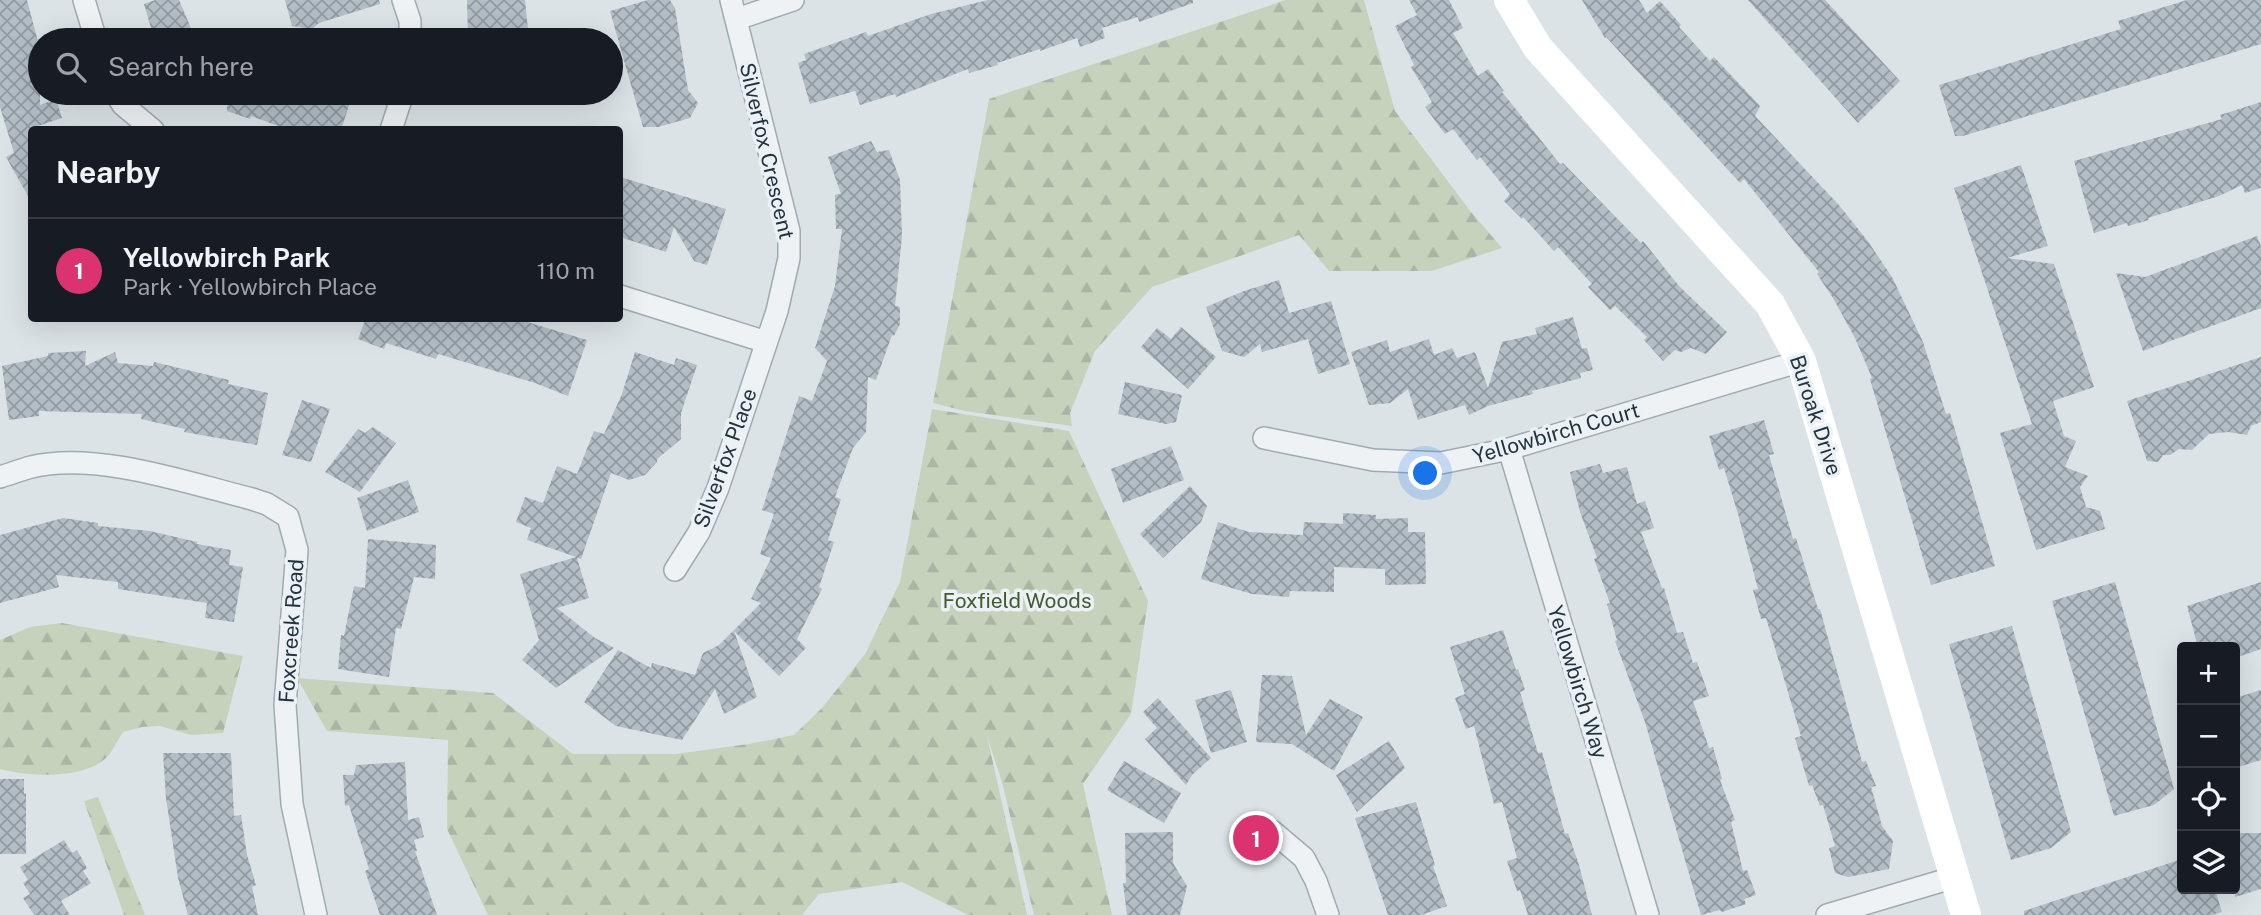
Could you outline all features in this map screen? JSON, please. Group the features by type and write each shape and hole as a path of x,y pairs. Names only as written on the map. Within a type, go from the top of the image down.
{"street":[{"path":"84,0 92,28"},
{"path":"403,0 410,28"},
{"path":"734,9 793,0"},
{"name":"Buroak Drive","path":"1508,0 1538,48 1770,304 1801,361 1966,915"},
{"name":"Silverfox Crescent","path":"734,9 789,231 789,258 777,311 766,342"},
{"path":"123,105 148,126"},
{"path":"392,126 399,105"},
{"path":"623,297 766,342"},
{"name":"Silverfox Place","path":"675,570 699,532 718,488 766,342"},
{"name":"Yellowbirch Court","path":"1264,438 1373,460 1441,463 1509,449 1801,361"},
{"name":"Yellowbirch Way","path":"1509,449 1648,915"},
{"name":"Foxcreek Road","path":"0,477 32,467 69,463 115,466 252,499 288,517 297,550 285,705 292,804 316,915"},
{"path":"1272,831 1304,858 1316,881 1328,915"},
{"path":"1827,915 1955,877"}],"green space":[{"path":"1286,0 1364,0 1395,111 1471,212 1502,248 1432,271 1329,271 1299,235 1152,287 1095,351 1070,413 1072,426 965,411 933,403 989,99"},
{"name":"Foxfield Woods","path":"932,409 1069,431 1148,601 1131,714 1083,784 1112,915 1034,915 1002,782 987,736 1027,915 968,915 902,882 819,894 802,915 488,915 447,829 448,740 327,731 297,678 493,693 573,754 675,754 794,735 822,708 865,654 900,582"},
{"path":"62,623 243,656 223,733 191,735 160,726 142,727 123,732 108,756 86,769 72,773 41,775 0,769 0,640 30,627"},
{"path":"98,797 145,915 124,915 84,801"}],"building":[{"path":"0,0 27,0 34,28 28,28 28,105 58,105 62,118 38,126 28,126 28,196 6,157 14,153 0,107"},
{"path":"155,0 179,0 191,28 151,28 144,4"},
{"path":"285,0 379,0 380,4 319,23 313,28 292,26"},
{"path":"467,0 525,0 528,28 468,28"},
{"path":"648,0 670,0 675,8 688,90 698,103 690,118 658,127 643,127 623,57 623,28 615,28 610,11"},
{"path":"988,0 1193,0 1193,3 1139,22 1138,17 1102,28 1105,38 1080,47 1077,38 997,63 998,65 969,73 968,69 896,97 895,94 860,105 855,91 810,104 798,63 806,60 804,54 866,32 868,36 931,14"},
{"path":"1409,0 1449,0 1463,28 1453,33 1478,76 1488,69 1504,91 1502,92 1560,164 1563,163 1641,243 1643,241 1679,286 1727,332 1706,354 1691,348 1681,352 1675,350 1663,361 1644,340 1647,337 1615,306 1610,310 1588,287 1592,284 1558,247 1554,251 1523,217 1522,219 1504,201 1510,194 1480,157 1477,160 1453,129 1445,134 1425,107 1432,102 1411,67 1414,65 1395,26 1417,15"},
{"path":"1582,0 1639,0 1647,13 1660,1 1710,61 1714,57 1760,106 1755,116 1838,204 1867,240 1892,277 1923,342 1946,414 1950,413 1995,566 1931,585 1870,379 1872,378 1855,338 1817,274 1819,272 1744,179 1740,183 1605,38"},
{"path":"1748,0 1825,0 1900,81 1858,123"},
{"path":"2187,0 2261,0 2261,44 1963,136 1955,136 1939,85 2121,29 2118,21"},
{"path":"2261,102 2261,188 2245,193 2242,185 2219,196 2148,218 2149,220 2128,226 2127,223 2094,233 2074,161 2222,119 2220,115"},
{"path":"227,105 349,105 342,126 278,126 227,111"},
{"path":"871,141 877,152 889,150 900,180 902,236 895,306 900,307 900,324 894,336 892,335 876,380 868,377 866,432 853,448 835,497 841,499 828,540 834,542 819,587 822,589 797,639 806,648 779,676 734,631 757,697 724,714 715,689 682,740 616,726 584,702 618,650 651,668 652,663 695,675 703,653 719,645 761,603 751,599 771,558 760,554 774,514 762,510 799,396 812,401 827,361 815,348 835,286 842,229 836,229 835,195 841,194 828,157"},
{"path":"2021,165 2048,246 2007,258 2054,264 2094,387 2053,401 2064,436 2076,441 2065,467 2088,476 2080,487 2086,507 2100,511 2105,529 2036,550 2000,433 2032,424 1954,188"},
{"path":"623,178 726,209 707,265 694,261 674,227 666,252 623,238"},
{"path":"2257,236 2261,246 2261,308 2143,351 2116,273 2145,277"},
{"path":"1279,280 1289,313 1331,301 1350,364 1318,374 1308,339 1262,352 1260,344 1244,357 1222,351 1206,307"},
{"path":"1573,317 1582,349 1587,348 1593,370 1580,373 1581,378 1532,391 1533,394 1488,406 1469,415 1465,405 1418,420 1408,389 1390,403 1369,405 1351,352 1387,340 1390,352 1429,339 1434,355 1452,348 1457,358 1475,352 1488,388 1502,342 1537,334 1535,328"},
{"path":"364,322 527,322 587,340 568,396 535,383 438,354 436,359 386,343 384,349 358,339"},
{"path":"1181,327 1216,357 1188,389 1141,347 1157,328 1171,339"},
{"path":"86,351 85,366 115,352 118,363 153,366 154,362 229,380 228,384 268,393 257,445 184,432 185,429 141,419 142,414 39,411 39,416 9,420 2,366 48,356 48,353"},
{"path":"635,352 674,365 676,358 697,365 681,413 681,439 657,459 645,475 629,480 611,473 581,559 577,558 589,598 557,608 595,638 614,648 556,688 522,660 539,640 520,574 576,557 527,540 531,528 516,522 525,497 543,503 557,466 577,474 594,431 604,434 622,394"},
{"path":"2261,357 2261,422 2251,426 2247,435 2228,432 2209,434 2192,450 2179,449 2170,455 2163,455 2158,462 2147,461 2127,401"},
{"path":"1125,382 1182,395 1176,422 1166,424 1118,414"},
{"path":"302,400 330,409 311,462 282,455"},
{"path":"1764,420 1774,454 1769,455 1793,539 1796,538 1820,609 1862,762 1866,761 1876,786 1871,787 1882,826 1893,841 1889,869 1848,877 1835,873 1829,848 1835,846 1823,805 1820,806 1812,785 1809,786 1795,738 1801,736 1766,618 1761,619 1753,590 1758,589 1738,514 1724,468 1719,470 1709,436"},
{"path":"373,427 396,443 360,492 325,472 358,429 365,433"},
{"path":"1171,446 1184,480 1123,503 1111,469"},
{"path":"1600,464 1603,473 1627,467 1637,504 1645,501 1654,528 1641,532 1664,588 1677,633 1683,632 1693,663 1697,662 1709,696 1693,701 1709,748 1713,747 1722,779 1720,780 1735,820 1731,822 1743,871 1747,870 1756,895 1744,899 1746,904 1722,912 1720,910 1701,915 1645,722 1615,641 1617,640 1607,604 1610,603 1594,559 1597,558 1580,512 1570,472"},
{"path":"408,480 419,512 367,531 357,498"},
{"path":"1190,486 1207,506 1201,522 1163,558 1140,534"},
{"path":"1343,513 1376,515 1376,519 1408,518 1408,532 1425,532 1426,584 1385,585 1385,569 1334,567 1334,592 1290,591 1289,597 1252,594 1201,579 1218,522 1249,532 1303,535 1304,522 1343,524"},
{"path":"63,518 98,523 98,526 150,531 231,550 229,565 243,567 234,622 205,618 207,603 118,589 118,582 56,575 59,587 0,603 0,535"},
{"path":"368,539 436,545 435,579 414,577 401,629 396,628 389,677 338,669 341,635 344,636 354,586 365,588"},
{"path":"2115,582 2174,789 2154,805 2114,816 2052,601"},
{"path":"2261,582 2261,649 2240,656 2240,642 2197,642 2187,606"},
{"path":"2012,626 2071,832 2051,848 2011,860 1949,644"},
{"path":"1503,630 1525,690 1520,692 1538,753 1542,752 1565,834 1568,833 1579,865 1592,915 1528,915 1507,861 1517,858 1502,802 1494,804 1474,726 1466,729 1455,698 1465,694 1450,647"},
{"path":"1262,675 1292,676 1306,735 1330,699 1363,717 1334,771 1292,744 1256,742"},
{"path":"1231,690 1247,742 1211,753 1195,700"},
{"path":"2261,690 2261,760 2240,766 2240,705 2240,696"},
{"path":"1158,698 1211,758 1192,775 1186,785 1145,739 1157,728 1143,712"},
{"path":"1389,741 1405,768 1357,812 1336,775"},
{"path":"163,753 231,753 234,816 241,815 247,855 256,885 252,887 258,915 188,915 178,878 166,798"},
{"path":"1124,761 1181,793 1164,823 1107,790"},
{"path":"405,762 408,820 419,817 424,837 414,840 415,851 437,915 380,915 365,871 369,869 349,805 345,806 343,775 354,775 356,765"},
{"path":"0,779 24,779 26,854 0,854"},
{"path":"1416,802 1447,906 1421,915 1388,915 1355,818"},
{"path":"1173,832 1173,863 1187,886 1180,915 1127,915 1123,883 1126,883 1125,833"},
{"path":"2240,833 2261,833 2261,889 2235,897 2235,894 2240,894"},
{"path":"64,840 72,853 77,850 87,868 83,871 91,883 61,901 70,915 34,915 23,898 30,894 23,883 28,880 20,867"},
{"path":"2177,861 2177,894 2217,894 2222,912 2212,915 2024,915 2024,911"}],"place":[{"name":"Yellowbirch Park","path":"1256,838"}]}
